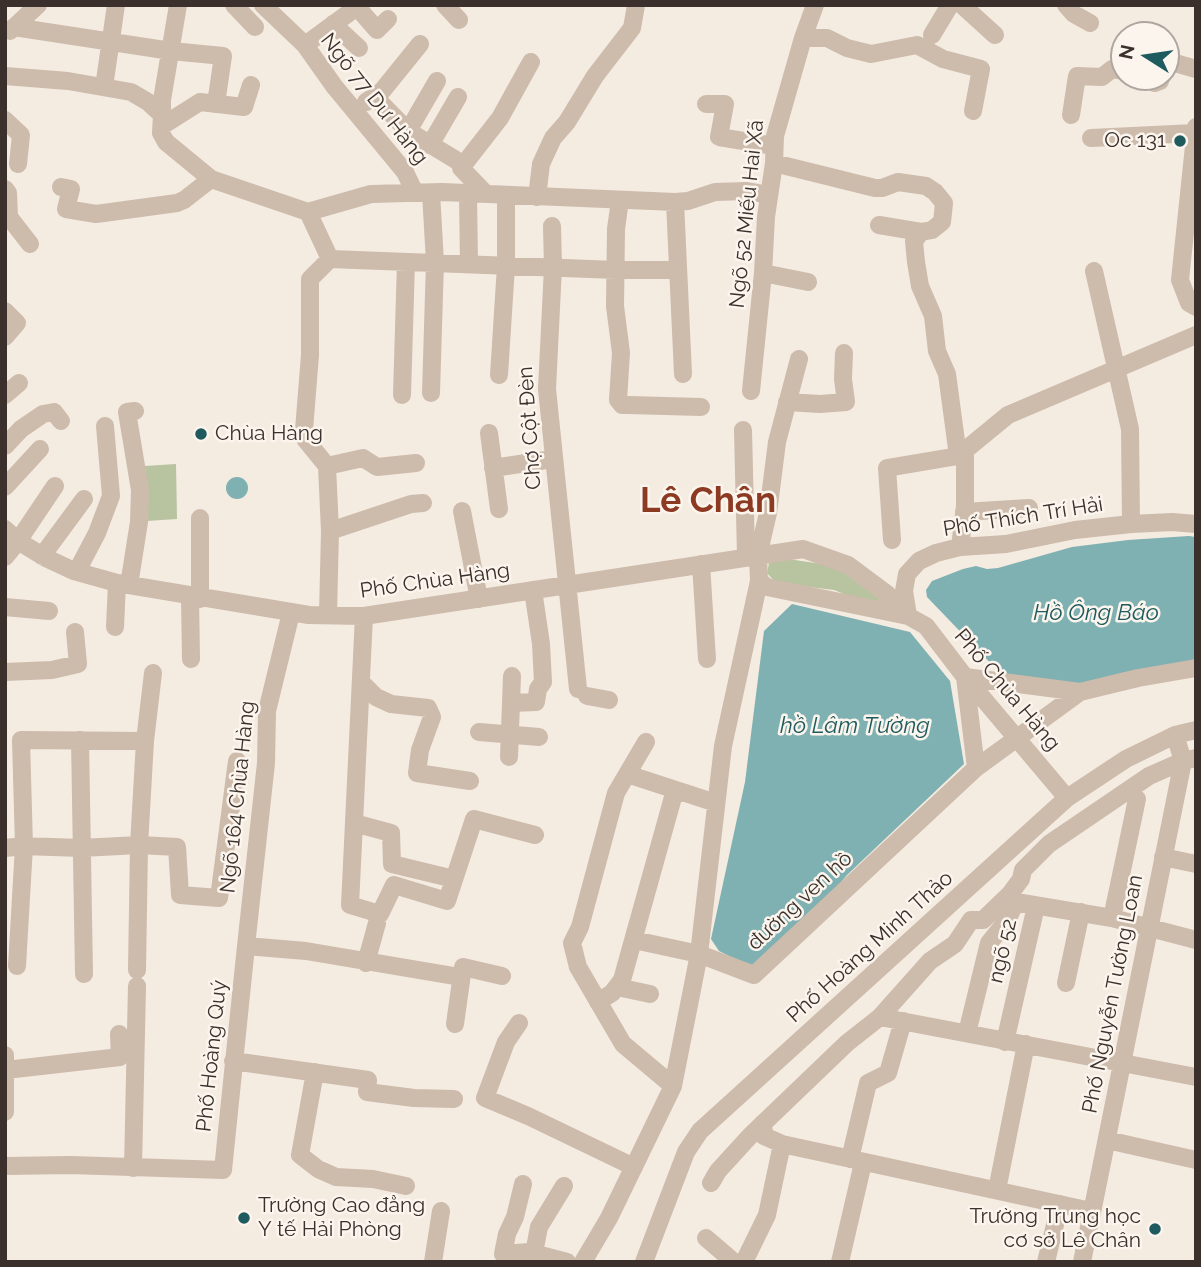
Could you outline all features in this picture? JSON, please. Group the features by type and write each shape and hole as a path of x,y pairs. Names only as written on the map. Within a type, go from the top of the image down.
{"street":[{"path":"10,31 38,5"},
{"path":"104,87 116,5"},
{"path":"178,5 162,120 161,133 166,142 211,179 308,212 371,194 477,194 675,202 688,201 715,192 747,191 769,195"},
{"path":"234,5 256,27"},
{"name":"Ngõ 77 Dư Hàng","path":"263,5 305,45 354,110 423,193"},
{"path":"445,5 459,20"},
{"path":"544,197 541,164 553,138 632,28 636,5"},
{"name":"Ngõ 52 Miếu Hai Xã","path":"751,391 777,127 803,38 816,5"},
{"path":"932,35 950,5"},
{"path":"962,5 995,35"},
{"path":"1066,5 1074,14 1090,23"},
{"path":"305,45 357,7 377,30 388,19"},
{"path":"333,24 359,48"},
{"path":"10,31 223,56 216,104"},
{"path":"803,38 827,38 847,48 871,54 917,45 943,59 981,69 973,111"},
{"path":"354,110 382,91 420,44"},
{"path":"469,264 477,194 461,168 500,118 531,62"},
{"path":"1071,115 1077,76 1101,77 1110,70"},
{"path":"5,76 131,92 148,102 162,120"},
{"path":"408,131 437,81"},
{"path":"162,120 200,102 244,107 251,85"},
{"path":"374,96 408,131 456,159"},
{"path":"430,145 457,97"},
{"path":"706,104 725,104 719,137 875,188 898,182 926,186 944,203 942,222 932,230 921,232 878,225"},
{"path":"5,120 21,135 18,164"},
{"path":"1196,127 1180,280 1189,303 1196,307"},
{"path":"1091,138 1195,133"},
{"path":"61,187 71,189 66,209 96,214 177,203 211,179"},
{"path":"5,189 8,193 7,218 30,244"},
{"path":"423,193 435,262 431,393"},
{"path":"499,375 506,266 506,195"},
{"path":"620,200 616,229 617,327 621,353 618,400 622,405 701,407"},
{"path":"675,202 676,270 683,374"},
{"path":"308,212 330,259"},
{"name":"Chợ Cột Đèn","path":"552,226 553,267 547,389 568,587 568,611 582,692 609,700"},
{"path":"921,232 914,241 916,262 920,286 933,316 937,351 947,374 958,456"},
{"path":"328,615 330,531 327,466 305,439 304,430 310,355 310,279 330,259 676,270"},
{"path":"402,395 406,262"},
{"path":"1094,271 1130,429 1131,524"},
{"path":"763,273 808,282"},
{"path":"5,311 17,323 5,337"},
{"path":"958,456 1008,415 1196,335"},
{"path":"787,402 846,402 844,353"},
{"path":"752,556 768,513 777,442 799,359"},
{"path":"5,396 19,383"},
{"path":"115,627 139,523 140,490 127,412 135,411"},
{"path":"5,446 21,429 43,414 54,412 61,421"},
{"path":"77,571 97,533 111,496 105,426"},
{"path":"583,1262 609,1218 673,1086 699,954 723,746 759,581 752,556 743,430"},
{"path":"489,433 499,509"},
{"path":"5,487 40,449"},
{"path":"892,540 887,468 965,456 960,547"},
{"path":"327,466 363,458 377,467 416,463"},
{"path":"493,468 553,459"},
{"path":"5,557 12,535 55,486"},
{"path":"42,556 84,499"},
{"path":"330,531 423,502"},
{"path":"964,512 1029,508"},
{"path":"462,511 479,599"},
{"path":"191,659 200,518"},
{"name":"Phố Thích Trí Hải","path":"908,616 904,591 907,574 919,561 928,557 960,547 1006,544 1075,530 1131,524 1196,524"},
{"name":"Phố Chùa Hàng","path":"12,535 42,556 77,571 123,584 291,613 364,616 568,587 803,549 848,565 887,594 908,616 926,626 965,677 1067,798"},
{"path":"701,564 707,659"},
{"name":"Phố Chùa Hàng","path":"759,581 767,587 908,616"},
{"path":"511,703 536,702 538,689 543,681 533,590"},
{"path":"5,607 49,611"},
{"name":"Ngõ 164 Chùa Hàng","path":"246,946 267,763 267,711 291,613"},
{"path":"364,616 349,905 380,914 394,885 447,901 474,819 535,835"},
{"path":"5,672 52,670 78,664 75,632"},
{"path":"975,768 965,677 1080,692 1196,668"},
{"path":"133,1168 139,845 145,741 153,673"},
{"path":"509,757 512,676"},
{"path":"361,682 376,697 391,704 428,708 432,717 420,750 417,773 470,781"},
{"path":"975,768 1080,692"},
{"name":"Phố Hoàng Minh Thảo","path":"645,1262 686,1152 700,1131 1067,798 1126,759 1175,735 1196,730"},
{"path":"479,732 539,737"},
{"name":"Phố Nguyễn Tường Loan","path":"1082,1262 1163,858 1189,759 1175,735"},
{"path":"17,966 24,846 13,740 145,741"},
{"path":"80,740 84,974"},
{"path":"646,742 616,793 580,927 572,943 578,967 623,1044 673,1086"},
{"path":"967,1033 989,943 1006,922 1023,870 1049,844 1149,776 1189,759"},
{"path":"5,848 139,845 177,847 180,895 219,898 237,761"},
{"name":"đường ven hồ","path":"699,954 754,975 975,768"},
{"path":"626,774 716,803"},
{"path":"598,1003 612,993 622,980 675,790"},
{"path":"1112,918 1137,799"},
{"path":"354,823 391,833 392,864 454,879"},
{"path":"1163,858 1196,864"},
{"path":"1013,898 1036,906"},
{"path":"711,1184 725,1162 763,1123 846,1043 880,1017 930,961 955,944 971,920 983,920 1013,898"},
{"name":"ngõ 52","path":"1005,1042 1036,906 1112,918 1196,940"},
{"path":"1066,983 1082,912"},
{"path":"366,963 377,923"},
{"path":"634,940 699,954"},
{"path":"246,946 306,951 460,977"},
{"name":"Phố Hoàng Quý","path":"5,1166 71,1165 223,1170 246,946"},
{"path":"455,1024 463,967 502,975"},
{"path":"617,987 650,994"},
{"path":"880,1017 1196,1077"},
{"path":"840,1262 868,1083 888,1073 903,1021"},
{"path":"519,1023 506,1042 485,1098 634,1167"},
{"path":"6,1070 120,1057 119,1034"},
{"path":"997,1190 1026,1044"},
{"path":"5,1055 5,1112"},
{"path":"233,1061 368,1080 366,1092 414,1098 454,1099"},
{"path":"315,1072 300,1155 336,1177 373,1179 406,1186"},
{"path":"763,1123 764,1136 782,1144 1091,1211"},
{"path":"1107,1140 1196,1160"},
{"path":"744,1262 767,1215 782,1144"},
{"path":"523,1184 503,1254 534,1253 567,1262"},
{"path":"534,1253 539,1227 564,1186"},
{"path":"1046,1262 1060,1204"},
{"path":"433,1262 441,1211"},
{"path":"706,1238 734,1262"}],"green space":[{"path":"176,464 177,519 147,521 145,466"},
{"path":"781,558 836,566 882,601 877,607 834,590 776,583 767,573 769,563"}],"water":[{"path":"237,477 245,480 248,488 245,496 237,499 229,496 226,488 229,480"},
{"name":"Hồ Ông Báo","path":"1196,537 1196,662 1081,685 1000,673 927,597 926,590 932,581 963,569 976,566 998,568 1072,547"},
{"name":"hồ Lâm Tường","path":"792,604 910,632 950,681 964,764 847,875 806,924 759,966 745,964 719,951 711,939 745,782 764,631"}],"place":[{"name":"Oc 131","path":"1180,141"},
{"name":"Chùa Hàng","path":"201,434"},
{"name":"Trường Cao đẳng Y tế Hải Phòng","path":"244,1218"},
{"name":"Trường Trung học cơ sở Lê Chân","path":"1155,1229"}],"district":[{"name":"Lê Chân","path":"708,501"}]}
